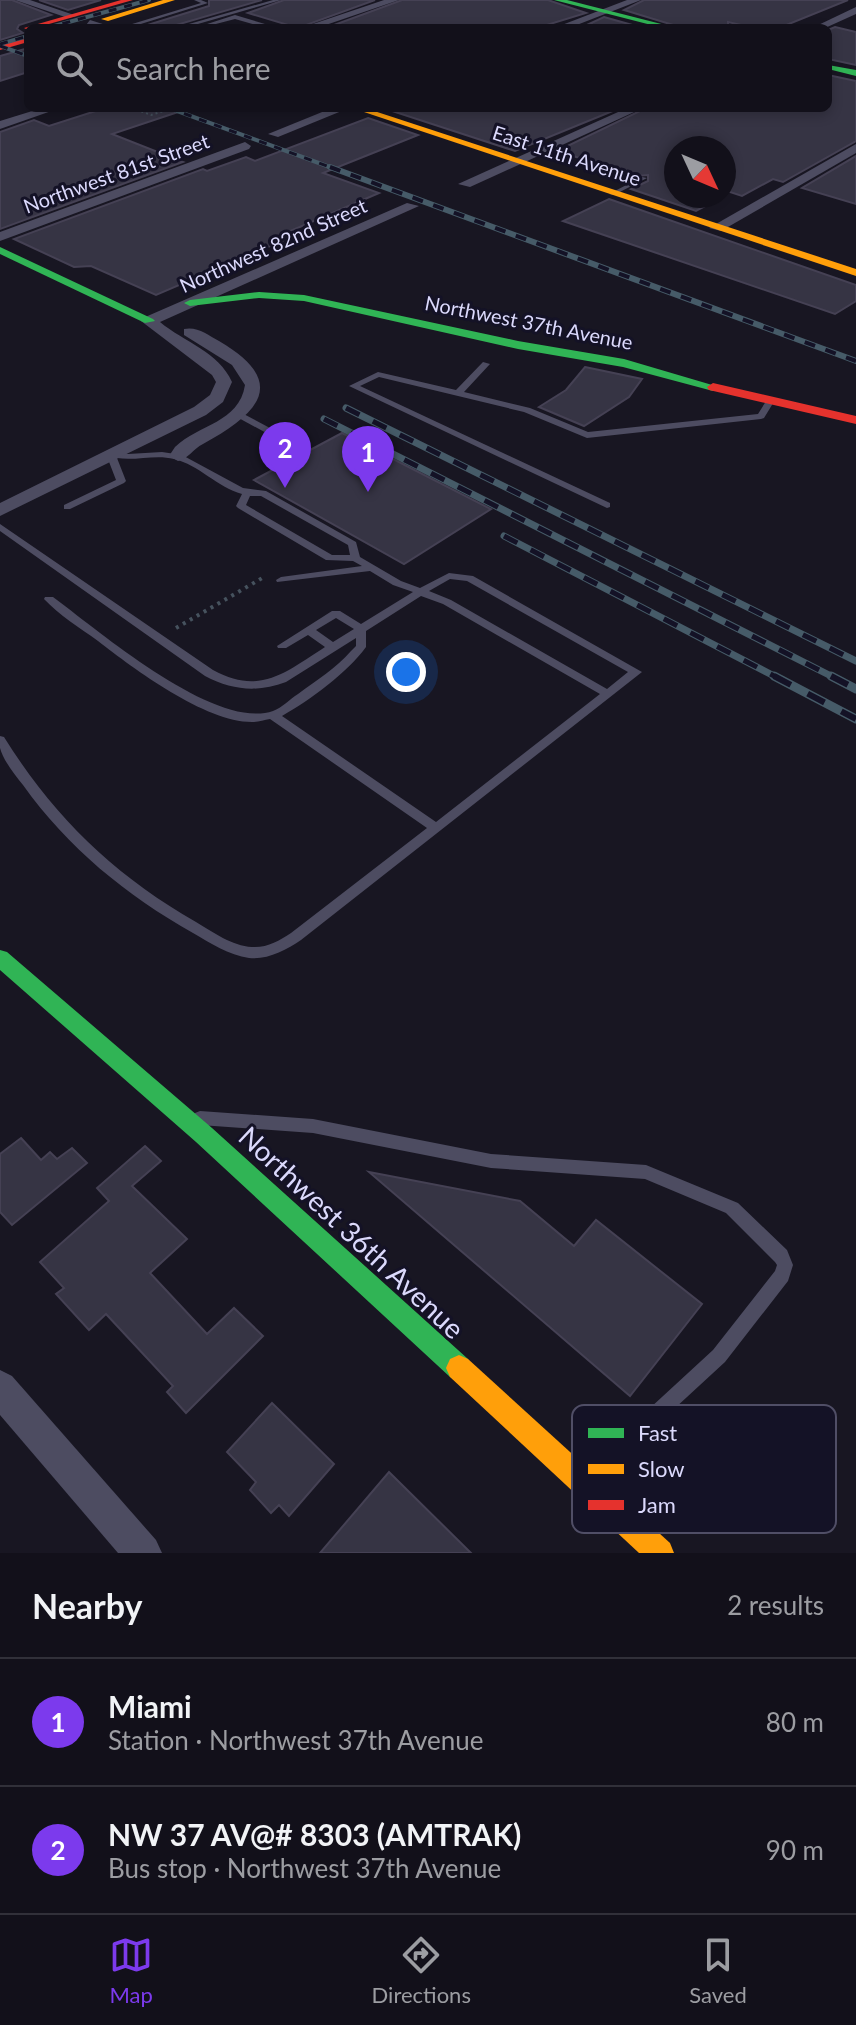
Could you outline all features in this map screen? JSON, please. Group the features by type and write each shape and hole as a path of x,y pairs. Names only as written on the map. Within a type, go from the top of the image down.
{"street":[{"path":"25,0 85,24 171,0"},
{"path":"85,24 129,0"},
{"path":"319,24 394,0"},
{"path":"558,0 657,24"},
{"path":"570,24 636,0"},
{"path":"826,24 856,10"},
{"path":"832,68 856,73"},
{"path":"0,125 41,112"},
{"path":"274,134 332,112"},
{"name":"East 11th Avenue","path":"368,112 856,273"},
{"path":"465,184 628,112"},
{"name":"Northwest 81st Street","path":"0,237 245,146"},
{"path":"716,228 856,148"},
{"name":"Northwest 82nd Street","path":"149,321 412,206"},
{"path":"0,250 149,321 184,330 243,362 252,383 248,399 238,414 186,446 178,456"},
{"name":"Northwest 37th Avenue","path":"190,303 259,295 304,298 518,345 616,361 856,420"},
{"path":"0,510 200,411 217,398 223,387 222,373 214,364 165,338 149,321"},
{"name":"Northwest 36th Avenue","path":"0,958 183,1117 572,1473"},
{"path":"0,1388 143,1553"},
{"name":"Northwest 36th Avenue","path":"638,1533 660,1553"}],"lane":[{"path":"135,24 206,3 196,0"},
{"path":"192,24 279,0"},
{"path":"210,24 235,17 259,24"},
{"path":"612,194 644,178"},
{"path":"458,393 486,364"},
{"path":"607,505 353,386 378,374 527,410 587,435 761,416 771,400"},
{"path":"238,414 295,445"},
{"path":"111,454 127,458 178,456 246,495 263,493 353,544 355,558"},
{"path":"67,507 121,481 111,454"},
{"path":"246,495 241,506 330,558 355,558 447,602 608,694"},
{"path":"0,527 216,677 241,686 275,682 449,576 469,578 636,672 295,938 268,950 244,952 166,911 103,866 39,800 0,740"},
{"path":"281,580 372,568"},
{"path":"49,599 193,701 235,715 272,715 345,667 361,647 361,629"},
{"path":"282,646 336,613 361,629"},
{"path":"308,630 333,647"},
{"path":"272,715 436,828"},
{"path":"183,1117 313,1126 491,1161 646,1172 732,1208 781,1256 785,1265 782,1275 719,1356 666,1405"}],"path":[{"path":"143,112 161,116"},
{"path":"151,115 160,112"},
{"path":"159,638 271,573"}],"building":[{"path":"0,0 12,0 51,15 19,25 17,29 23,33 0,40"},
{"path":"39,0 101,0 68,10"},
{"path":"209,0 262,0 180,24 151,24 209,6"},
{"path":"284,0 375,0 309,24 285,24 248,13"},
{"path":"402,0 548,0 586,13 550,24 337,24"},
{"path":"644,0 848,0 789,24 670,24 624,10"},
{"path":"604,17 629,24 589,24"},
{"path":"832,28 856,32 856,65 832,60"},
{"path":"24,49 24,73 0,81 0,56"},
{"path":"832,76 856,81 856,141 783,182 773,179 742,196 736,194 736,136 664,136 664,200 631,189 648,181 648,175 637,176 557,151 638,112 832,112"},
{"path":"93,112 178,112 112,134 183,162 0,229 0,132 34,120 49,126"},
{"path":"395,112 610,112 515,151"},
{"path":"368,118 418,135 323,173 379,193 281,235 289,238 156,295 91,266 74,267 14,239 203,169 207,171 246,157 255,161"},
{"path":"856,156 856,204 802,188"},
{"path":"609,199 856,285 856,301 835,314 563,221"},
{"path":"585,367 642,379 629,397 584,426 539,407 566,390"},
{"path":"342,433 491,509 404,564 254,480"},
{"path":"21,1138 41,1160 50,1152 57,1159 72,1148 87,1163 12,1225 0,1212 0,1154"},
{"path":"145,1146 161,1161 132,1186 187,1239 150,1273 207,1334 234,1308 263,1336 186,1413 167,1392 173,1386 106,1314 89,1330 56,1294 64,1288 40,1262 109,1201 97,1188"},
{"path":"369,1172 520,1201 574,1246 596,1220 702,1304 630,1396"},
{"path":"272,1403 334,1464 289,1516 279,1505 271,1513 250,1490 256,1482 227,1452"},
{"path":"389,1472 471,1553 320,1553"}],"railway":[{"path":"62,24 149,0"},
{"path":"0,44 24,37"},
{"path":"0,46 24,55"},
{"path":"180,112 335,169"},
{"path":"330,167 856,361"},
{"path":"346,408 856,661"},
{"path":"324,419 835,678"},
{"path":"504,536 778,678"},
{"path":"774,676 856,719"},
{"path":"831,676 856,689"}],"traffic: fast":[{"path":"558,0 657,24"},
{"path":"832,68 856,73"},
{"path":"0,250 149,321"},
{"path":"190,303 259,295 304,298 518,345 624,363 713,387"},
{"path":"0,958 204,1135 459,1368"}],"traffic: slow":[{"path":"105,19 171,0"},
{"path":"368,112 856,273"},
{"path":"459,1368 572,1472"},
{"path":"638,1533 660,1553"}],"traffic: jam":[{"path":"42,24 129,0"},
{"path":"0,48 24,41"},
{"path":"713,387 856,420"}],"place":[{"name":"NW 37 AV@# 8303 (AMTRAK)","path":"285,488"},
{"name":"Miami","path":"368,492"}]}
